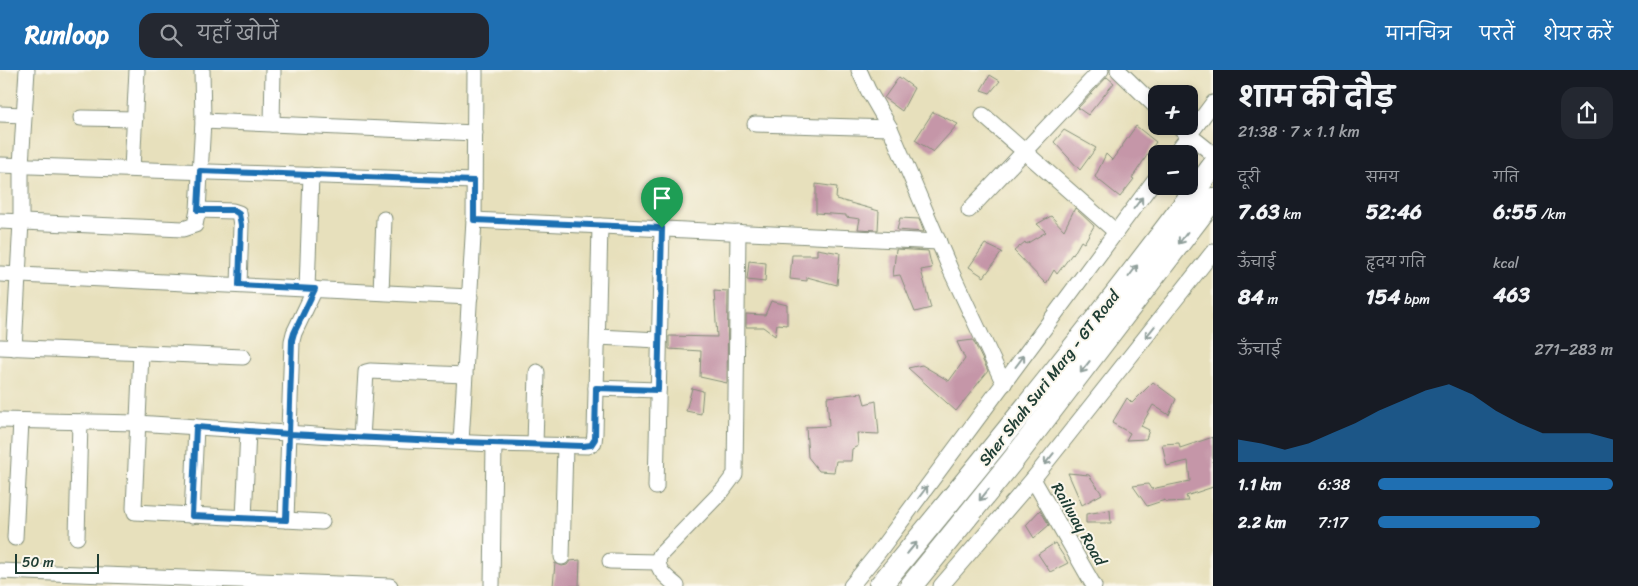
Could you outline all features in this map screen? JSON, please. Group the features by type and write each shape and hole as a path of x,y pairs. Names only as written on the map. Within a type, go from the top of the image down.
{"highway":[{"name":"Sher Shah Suri Marg - GT Road","path":"911,586 1043,421 1206,192 1213,166"},
{"name":"Sher Shah Suri Marg - GT Road","path":"880,586 996,446 1098,317 1206,192"}],"street":[{"path":"27,70 21,165 21,222 18,275 7,347 242,357"},
{"path":"132,169 137,70"},
{"path":"0,221 183,229 195,225 198,210 203,121 202,70"},
{"path":"272,124 273,70"},
{"path":"461,442 474,220 475,70"},
{"path":"859,70 890,128 938,242 1004,384"},
{"path":"969,210 1101,70"},
{"path":"1118,70 1148,99"},
{"path":"1198,117 1213,103"},
{"path":"0,114 24,115"},
{"path":"983,115 1116,232"},
{"path":"81,118 135,119"},
{"path":"203,121 475,133"},
{"path":"755,124 890,128"},
{"path":"1189,135 1213,154"},
{"path":"0,164 474,181"},
{"path":"286,520 292,340 311,289 311,175"},
{"name":"Sher Shah Suri Marg - GT Road","path":"851,586 1004,384 1148,189"},
{"path":"198,210 233,210 239,214 241,225 239,285"},
{"path":"381,292 384,219"},
{"path":"474,220 938,242"},
{"path":"0,420 137,423 362,438 588,446 594,442 595,433 600,226"},
{"path":"656,487 662,228"},
{"path":"657,562 664,551 723,490 735,474 738,232"},
{"path":"941,586 1033,479 1213,252"},
{"path":"0,274 470,297"},
{"path":"598,337 659,340"},
{"path":"142,353 134,510 140,513 322,522"},
{"path":"362,438 366,371 465,375"},
{"path":"535,445 538,372"},
{"path":"596,388 658,390"},
{"path":"15,538 21,421"},
{"path":"77,537 80,422"},
{"path":"192,516 196,427"},
{"path":"244,518 248,431"},
{"path":"492,586 494,444"},
{"path":"562,557 565,446"},
{"name":"Railway Road","path":"1033,479 1094,586"},
{"path":"610,561 657,562"},
{"path":"657,562 662,572 677,586"},
{"path":"0,571 52,579 390,586"}],"building":[{"path":"990,75 1000,81 990,93 981,90"},
{"path":"899,77 914,88 902,111 884,98"},
{"path":"1107,77 1114,83 1088,115 1078,108"},
{"path":"933,112 958,124 933,152 915,140"},
{"path":"1136,126 1156,142 1154,145 1148,145 1148,154 1132,178 1134,179 1120,197 1095,177 1106,154 1112,160"},
{"path":"1064,130 1096,148 1080,170 1054,142"},
{"path":"816,184 837,187 836,199 879,211 878,230 858,229 860,219 846,217 846,215 816,213"},
{"path":"1075,208 1094,226 1084,243 1081,241 1073,255 1057,274 1054,270 1046,284 1014,251 1025,242 1026,244 1046,232 1037,224 1051,216 1064,230"},
{"path":"900,218 919,219 924,232 897,230"},
{"path":"985,244 1002,252 984,277 969,267"},
{"path":"817,249 840,253 837,285 807,277 807,281 790,279 792,255 817,255"},
{"path":"896,249 928,251 932,268 921,270 931,308 915,312 900,275 893,276"},
{"path":"749,261 766,263 765,282 747,280"},
{"path":"714,291 728,292 727,383 700,377 701,351 669,349 669,336 717,337"},
{"path":"771,301 787,305 787,325 777,324 775,336 763,327 746,327 746,314 765,315"},
{"path":"973,340 988,371 956,411 908,368 922,365 949,381 965,359 957,342"},
{"path":"1153,382 1176,399 1169,415 1153,405 1141,426 1149,430 1146,439 1126,440 1130,433 1112,423 1127,398 1132,403"},
{"path":"692,388 703,391 701,414 686,411"},
{"path":"862,393 865,404 876,401 879,434 857,433 858,446 852,449 851,461 836,461 834,472 819,471 808,457 806,427 829,426 827,397"},
{"path":"1213,437 1213,487 1186,496 1188,501 1166,502 1165,500 1147,506 1133,486 1148,484 1151,489 1190,481 1188,461 1167,466 1162,444 1179,443 1180,448"},
{"path":"1068,473 1089,475 1102,494 1082,505"},
{"path":"1040,510 1049,525 1034,538 1026,525"},
{"path":"1110,510 1111,523 1086,523 1086,514"},
{"path":"1055,543 1068,563 1050,572 1038,554"},
{"path":"580,560 579,586 553,586 555,563 562,566 567,565 570,561"}],"route":[{"path":"662,228 474,220 474,181 200,171 198,210 233,210 239,214 241,225 239,285 315,289 292,340 289,434 196,427 192,516 286,520 289,434 494,444 591,445 595,439 596,388 658,390 662,228"}]}
